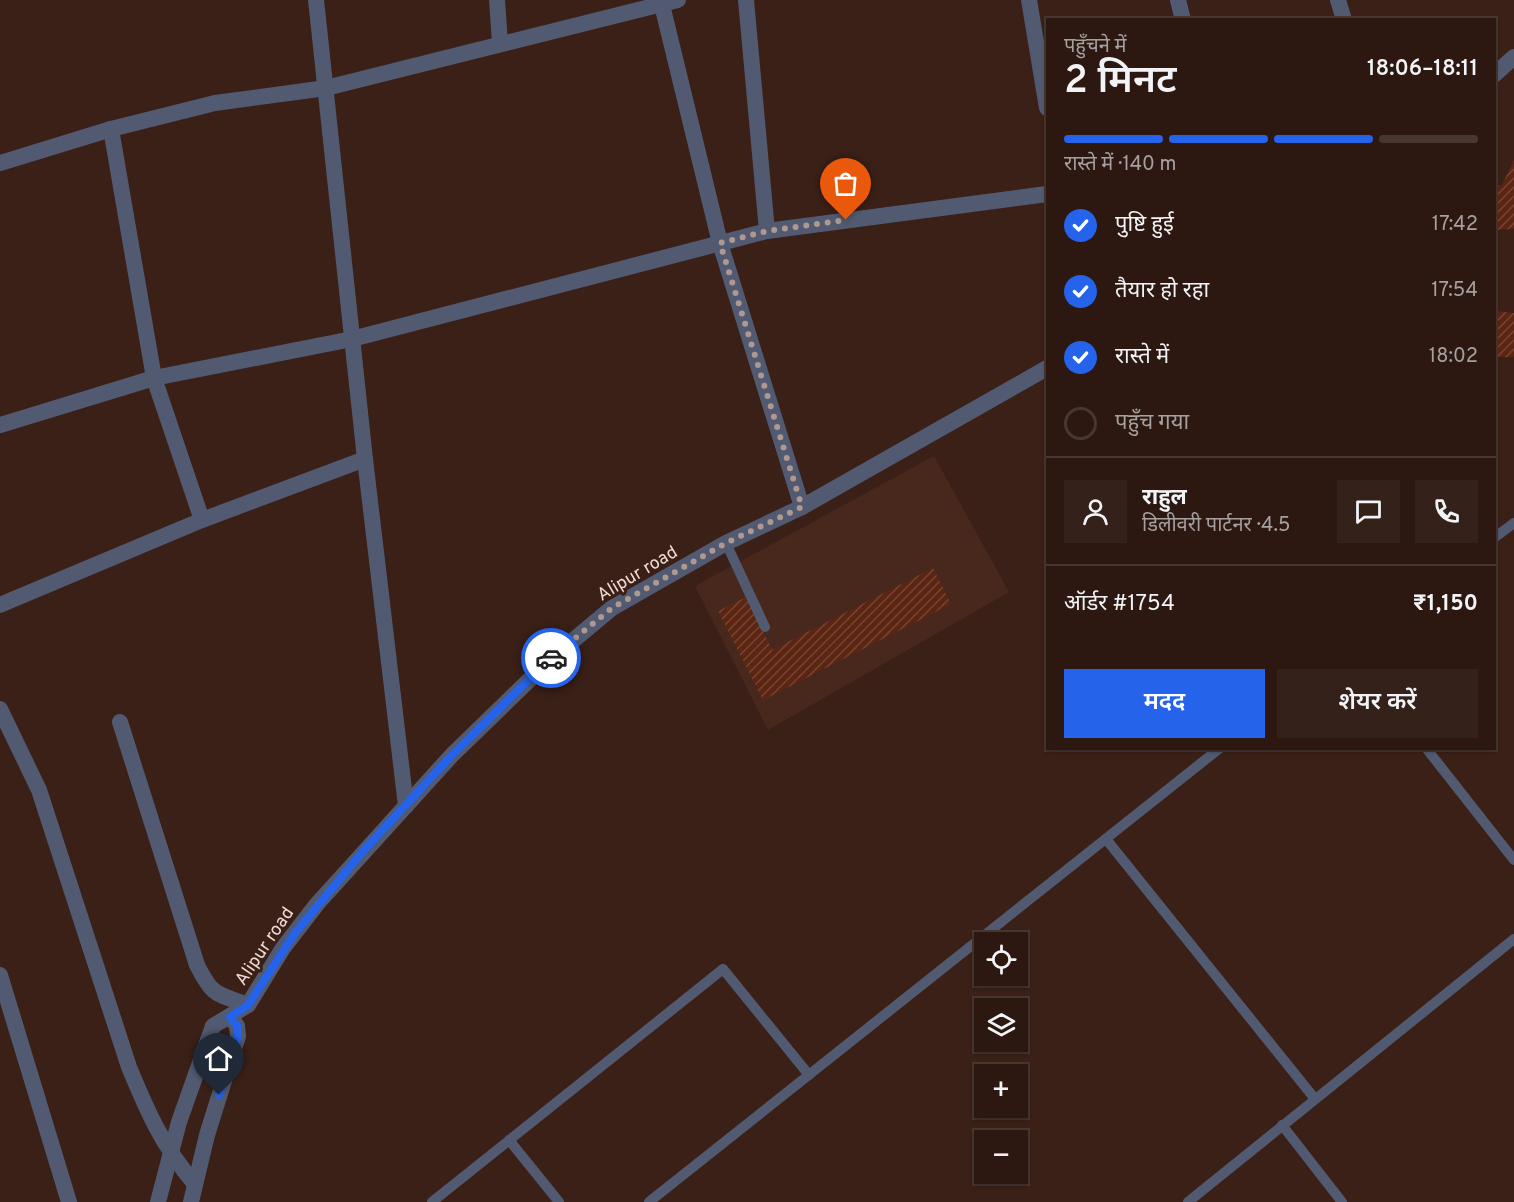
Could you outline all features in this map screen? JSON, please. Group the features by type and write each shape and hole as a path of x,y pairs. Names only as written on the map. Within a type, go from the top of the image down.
{"street":[{"path":"316,0 365,459 406,806"},
{"path":"498,0 500,44"},
{"path":"746,0 767,231"},
{"path":"1029,0 1046,102"},
{"path":"1178,0 1182,18"},
{"path":"1338,0 1343,18"},
{"path":"0,163 111,129 215,103 326,88 670,2 720,243 802,507"},
{"path":"1496,73 1514,57"},
{"path":"111,129 154,378 202,520"},
{"path":"0,426 154,378 352,339 767,231 1046,194"},
{"name":"Alipur road","path":"158,1202 170,1154 213,1026 248,1005 284,948 317,904 452,755 552,658 612,608 726,543 802,507 1046,369"},
{"path":"0,605 202,520 365,459"},
{"path":"0,709 35,780 129,1067 145,1107 170,1154 194,1183"},
{"path":"120,723 197,965 209,989 215,994 248,1005"},
{"path":"0,975 69,1202"},
{"path":"191,1202 194,1183 238,1036 237,1026 230,1017"}],"lane":[{"path":"1496,536 1514,523"},
{"path":"726,543 765,627"},
{"path":"649,1202 1217,750"},
{"path":"1428,750 1514,860"},
{"path":"1106,839 1315,1099"},
{"path":"1188,1202 1514,939"},
{"path":"432,1202 723,969 809,1075"},
{"path":"1282,1125 1342,1202"},
{"path":"509,1140 559,1202"}],"shaded area":[{"path":"934,456 1009,592 768,730 695,586"}],"building":[{"path":"1514,160 1514,229 1496,230 1496,186 1502,185"},
{"path":"1496,311 1514,313 1514,357 1496,357"},
{"path":"933,568 951,604 763,700 718,611 746,597 772,650"}],"way so far":[{"path":"551,658 612,608 667,579 726,543 802,507 720,243 767,231 846,220"}],"route":[{"path":"219,1095 238,1036 237,1026 230,1017 248,1005 295,933 364,850 452,755 551,658"}]}
